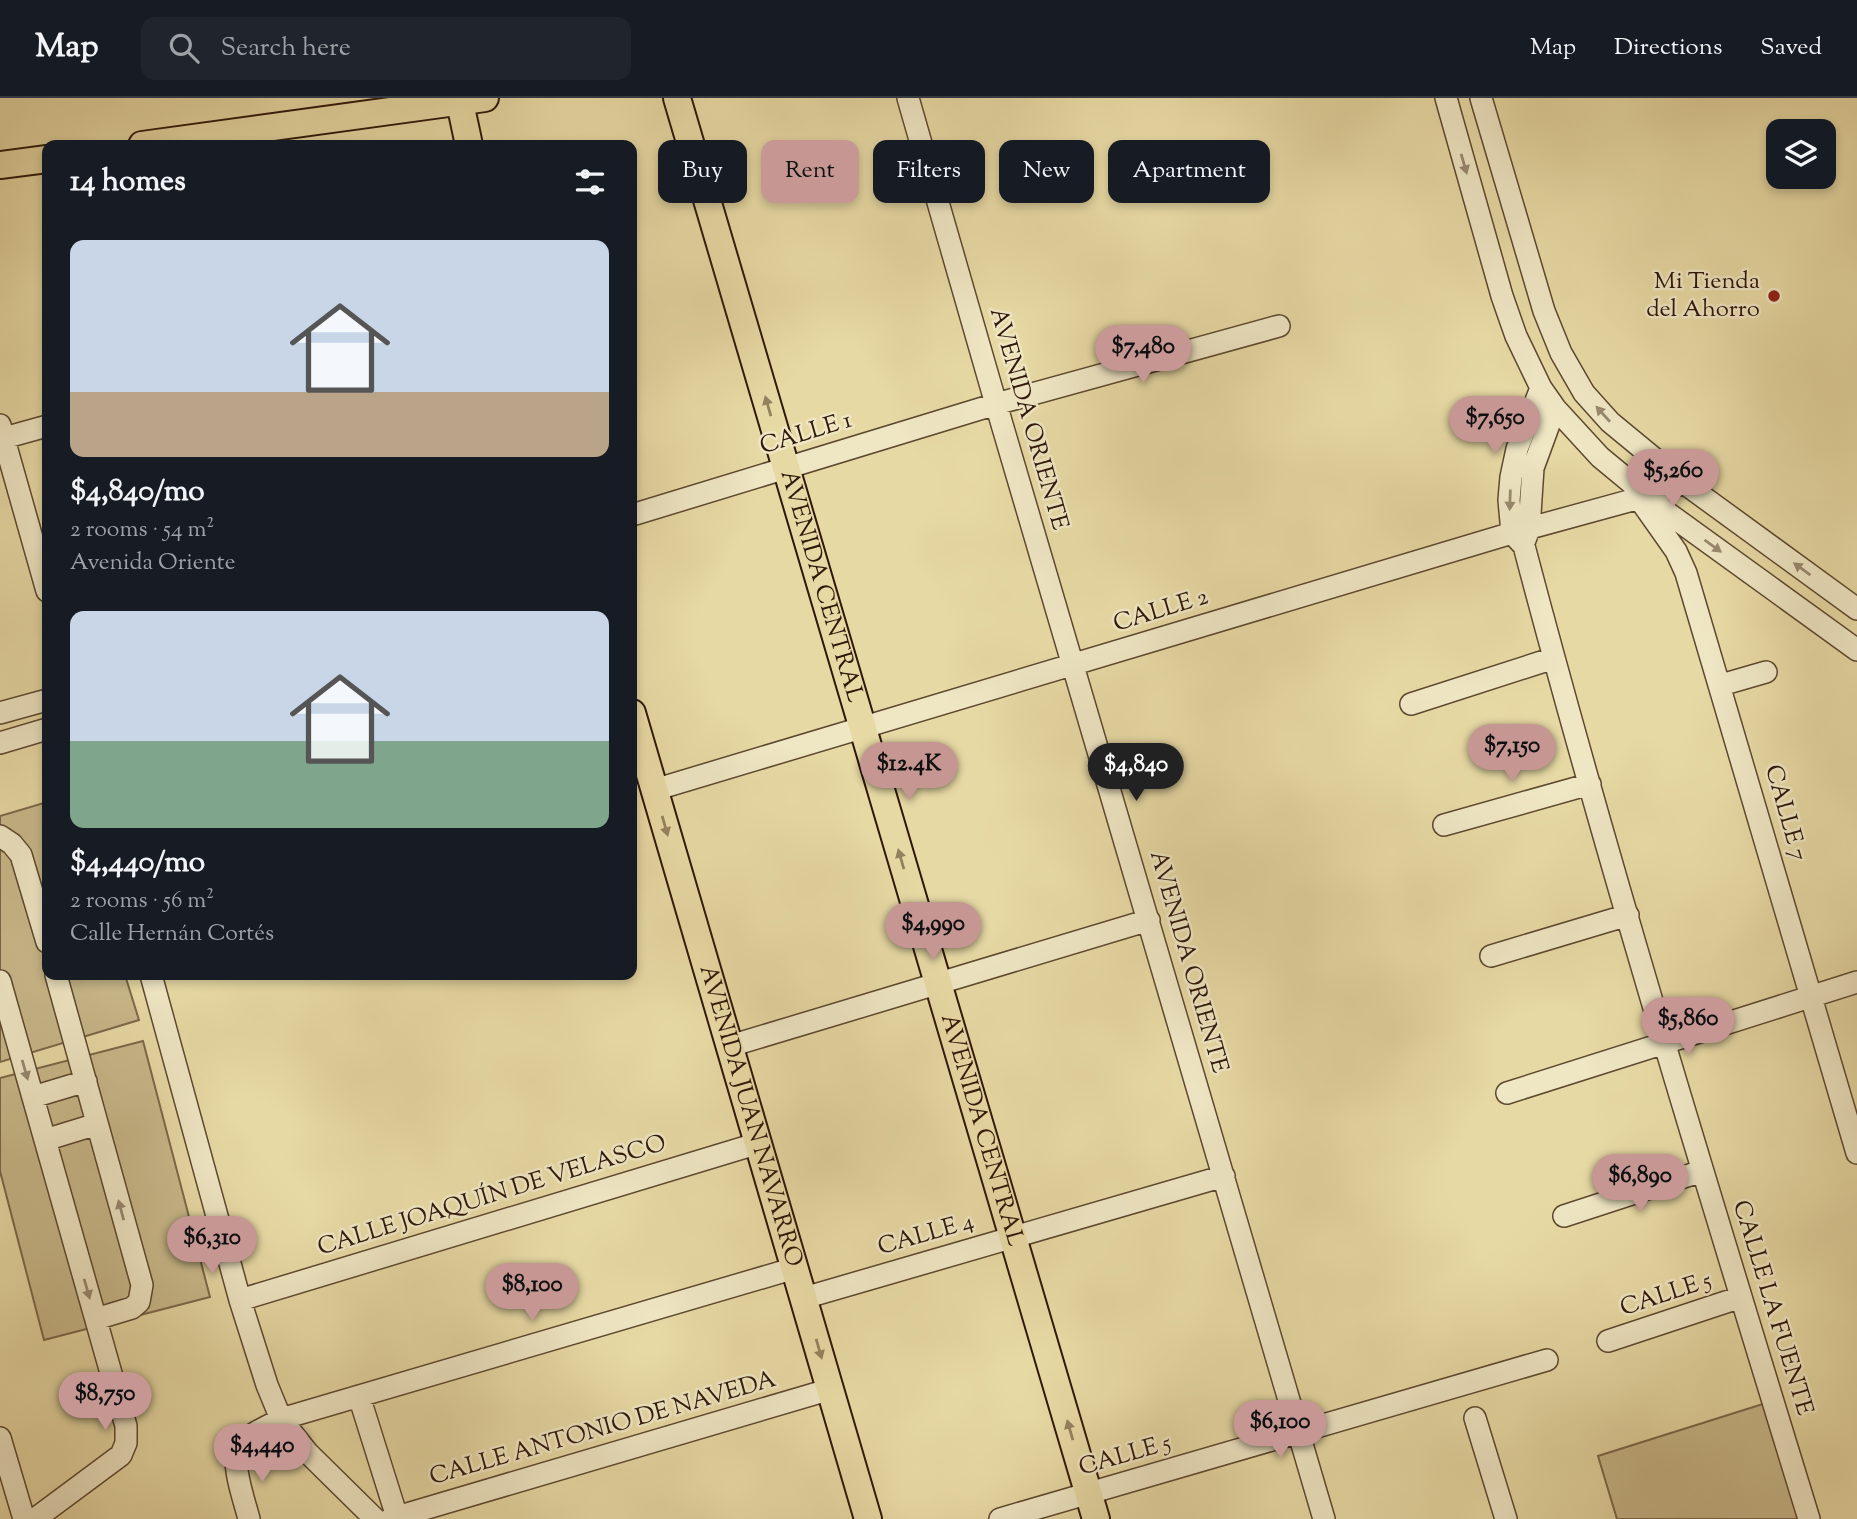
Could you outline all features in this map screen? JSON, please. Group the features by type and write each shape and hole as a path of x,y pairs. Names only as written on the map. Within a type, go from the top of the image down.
{"main road":[{"path":"244,131 352,98"},
{"path":"178,140 485,98"},
{"name":"AVENIDA CENTRAL","path":"677,98 1096,1519"},
{"path":"458,100 468,140"},
{"path":"0,165 42,160"},
{"name":"AVENIDA JUAN NAVARRO","path":"637,730 831,1389 861,1517"}],"street":[{"name":"AVENIDA ORIENTE","path":"908,98 1324,1519"},
{"path":"1446,98 1502,296 1516,336 1541,388 1555,408 1600,457 1643,497 1857,650"},
{"path":"1481,98 1544,311 1561,353 1584,393 1610,422 1684,482 1857,609"},
{"name":"CALLE 1","path":"637,513 996,404 1279,326"},
{"name":"CALLE LA FUENTE","path":"1541,388 1517,449 1509,500 1522,536 1554,658 1702,1171 1809,1519"},
{"name":"CALLE LA FUENTE","path":"1522,536 1533,468 1555,408"},
{"path":"42,427 2,431 42,574"},
{"name":"CALLE 2","path":"654,790 1073,665 1522,536 1684,482"},
{"name":"CALLE 7","path":"1643,497 1676,551 1686,573 1857,1153"},
{"path":"1411,704 1554,658"},
{"path":"1721,685 1766,672"},
{"path":"0,713 42,701"},
{"path":"0,743 42,730"},
{"path":"1444,825 1590,784"},
{"path":"0,836 12,844 21,855 42,925"},
{"path":"1491,956 1628,915"},
{"path":"730,1046 1149,920"},
{"path":"57,980 142,1285 139,1302 132,1308 96,1319"},
{"path":"152,980 240,1300 267,1385 281,1419 307,1452 375,1519"},
{"path":"0,981 126,1426 126,1443 121,1455 35,1519"},
{"path":"1507,1093 1857,982"},
{"path":"33,1097 86,1081"},
{"path":"45,1140 97,1124"},
{"name":"CALLE JOAQUÍN DE VELASCO","path":"240,1300 758,1143"},
{"path":"1564,1216 1702,1171"},
{"name":"CALLE 4","path":"804,1298 1224,1176"},
{"path":"249,1519 236,1467 239,1447 245,1440 281,1419 795,1268"},
{"name":"CALLE 5","path":"1608,1342 1741,1297"},
{"name":"CALLE 5","path":"1000,1519 1547,1360"},
{"name":"CALLE ANTONIO DE NAVEDA","path":"393,1518 831,1389"},
{"path":"359,1396 393,1518"},
{"path":"1475,1418 1506,1519"},
{"path":"0,1438 24,1519"}],"shaded area":[{"path":"42,803 42,980 127,980 139,1020 0,1062 0,816"},
{"path":"143,1041 210,1297 44,1340 0,1171 0,1078"},
{"path":"1766,1403 1802,1519 1617,1519 1598,1456"}],"place":[{"name":"Mi Tienda del Ahorro","path":"1774,296"}]}
